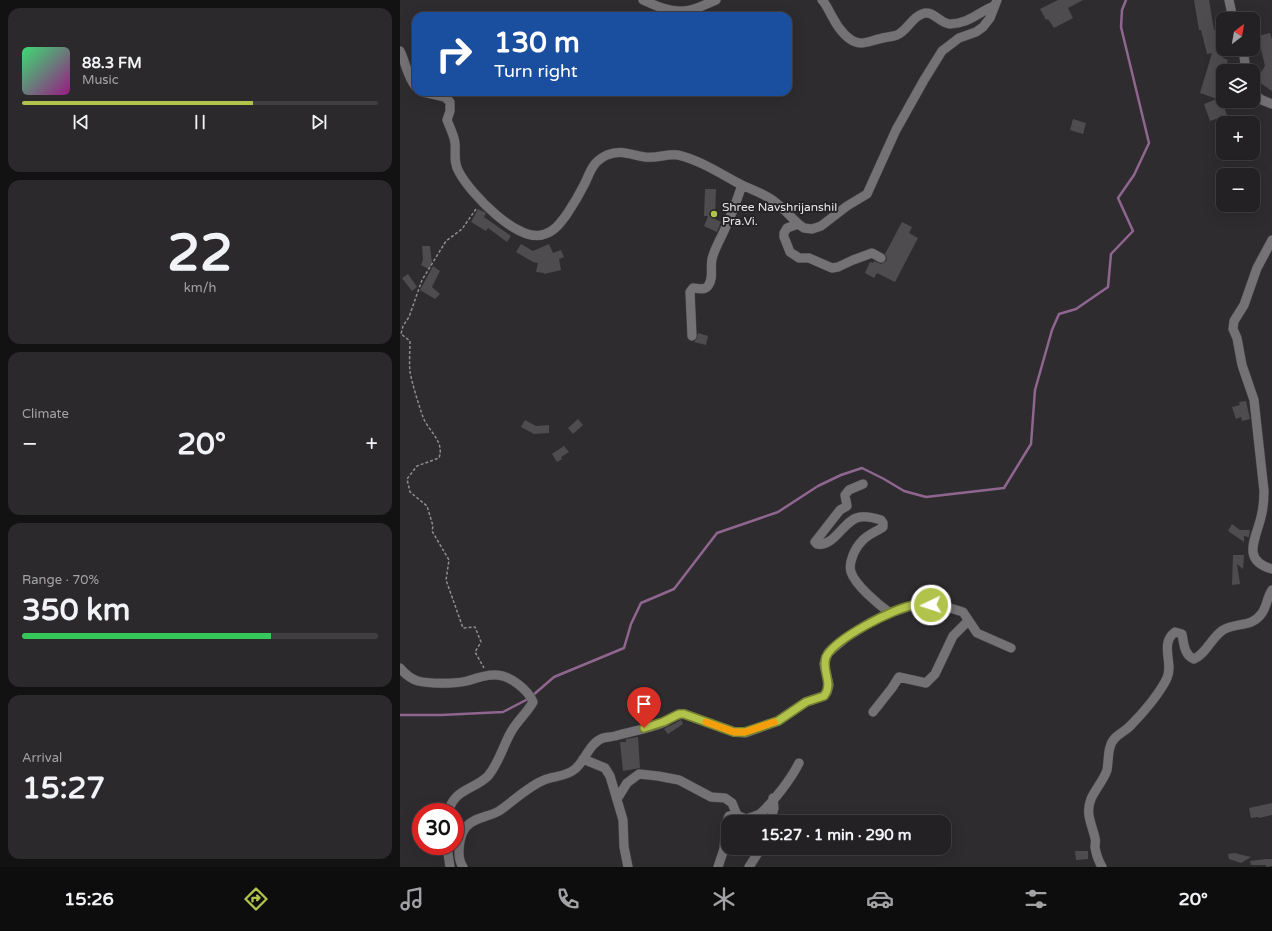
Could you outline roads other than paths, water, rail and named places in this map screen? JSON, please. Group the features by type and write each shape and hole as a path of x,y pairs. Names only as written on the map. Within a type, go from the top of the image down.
{"street":[{"path":"643,0 659,7 683,11 694,9 716,0"},
{"path":"822,0 826,4 833,19 846,36 852,42 862,43 897,35 907,28 913,18 924,13 931,14 947,24 961,23 974,18 996,3"},
{"path":"1229,0 1232,12"},
{"path":"445,96 450,102 450,111 447,120 455,145 454,163 459,173 482,201 505,223 520,232 544,235 557,227 568,212 589,172 597,161 608,154 620,151 652,158 676,155 706,166 772,200 798,224 804,228 812,229 822,226 847,206 867,194 896,130 942,51 959,38 976,32 983,27 990,18 996,3"},
{"path":"400,51 412,82"},
{"path":"1260,99 1272,104"},
{"path":"692,336 690,292 694,288 703,290 709,284 712,274 712,258 742,185"},
{"path":"798,224 787,228 784,233 784,237 790,252 799,258 809,258 832,268 872,253 881,258"},
{"path":"1272,240 1257,268 1244,305 1234,321 1233,329 1242,365 1254,400 1264,491 1264,504 1252,549 1256,559 1265,567 1272,569"},
{"path":"863,484 849,490 844,495 847,506 840,510 815,542 817,544 824,545 840,533 850,522 859,517 882,520 883,527 868,535 861,542 855,551 850,564 851,573 861,586 873,600 890,614"},
{"path":"1102,867 1096,856 1095,838 1089,822 1088,813 1090,801 1106,770 1111,745 1114,738 1133,723 1154,697 1169,673 1167,642 1175,632 1182,634 1185,650 1188,656 1194,659 1200,657 1216,635 1225,629 1249,624 1262,613 1272,590"},
{"path":"463,867 461,864 460,839 466,827 471,822 498,811 544,780 575,769 589,750 603,738 663,722 679,714 684,714 734,732 745,732 778,721 806,702 824,696 829,685 824,664 828,653 848,637 871,622 890,614 914,605 931,605 950,608 963,612 977,633 1011,648"},
{"path":"873,712 899,677 926,683 935,674 953,636 968,621"},
{"path":"400,668 406,675 417,680 430,682 462,682 474,678 497,675 511,680 531,698 533,702 523,717 516,724 505,744 499,760 488,776 461,792 452,803"},
{"path":"583,759 605,768 610,776 623,820 624,847 628,867"},
{"path":"756,815 760,813 794,773 799,763"},
{"path":"617,798 627,783 639,774 658,776 679,780 711,797 725,798 732,803 737,815"},
{"path":"772,815 774,808 773,798"},
{"path":"448,855 450,867"},
{"path":"718,867 722,855"},
{"path":"749,867 757,855"}],"waterway":[{"path":"532,696 554,677 624,648 631,624 641,603 674,589 717,533 778,512 818,486 841,475 862,468 904,491 926,497 1004,488 1031,444 1035,390 1052,330 1059,314 1076,309 1108,287 1111,254 1133,231 1118,198 1134,175 1149,143 1121,27 1122,10 1126,0"},
{"path":"400,715 503,712 528,699"}],"place":[{"name":"Shree Navshrijanshil Pra.Vi.","path":"714,214"}]}
